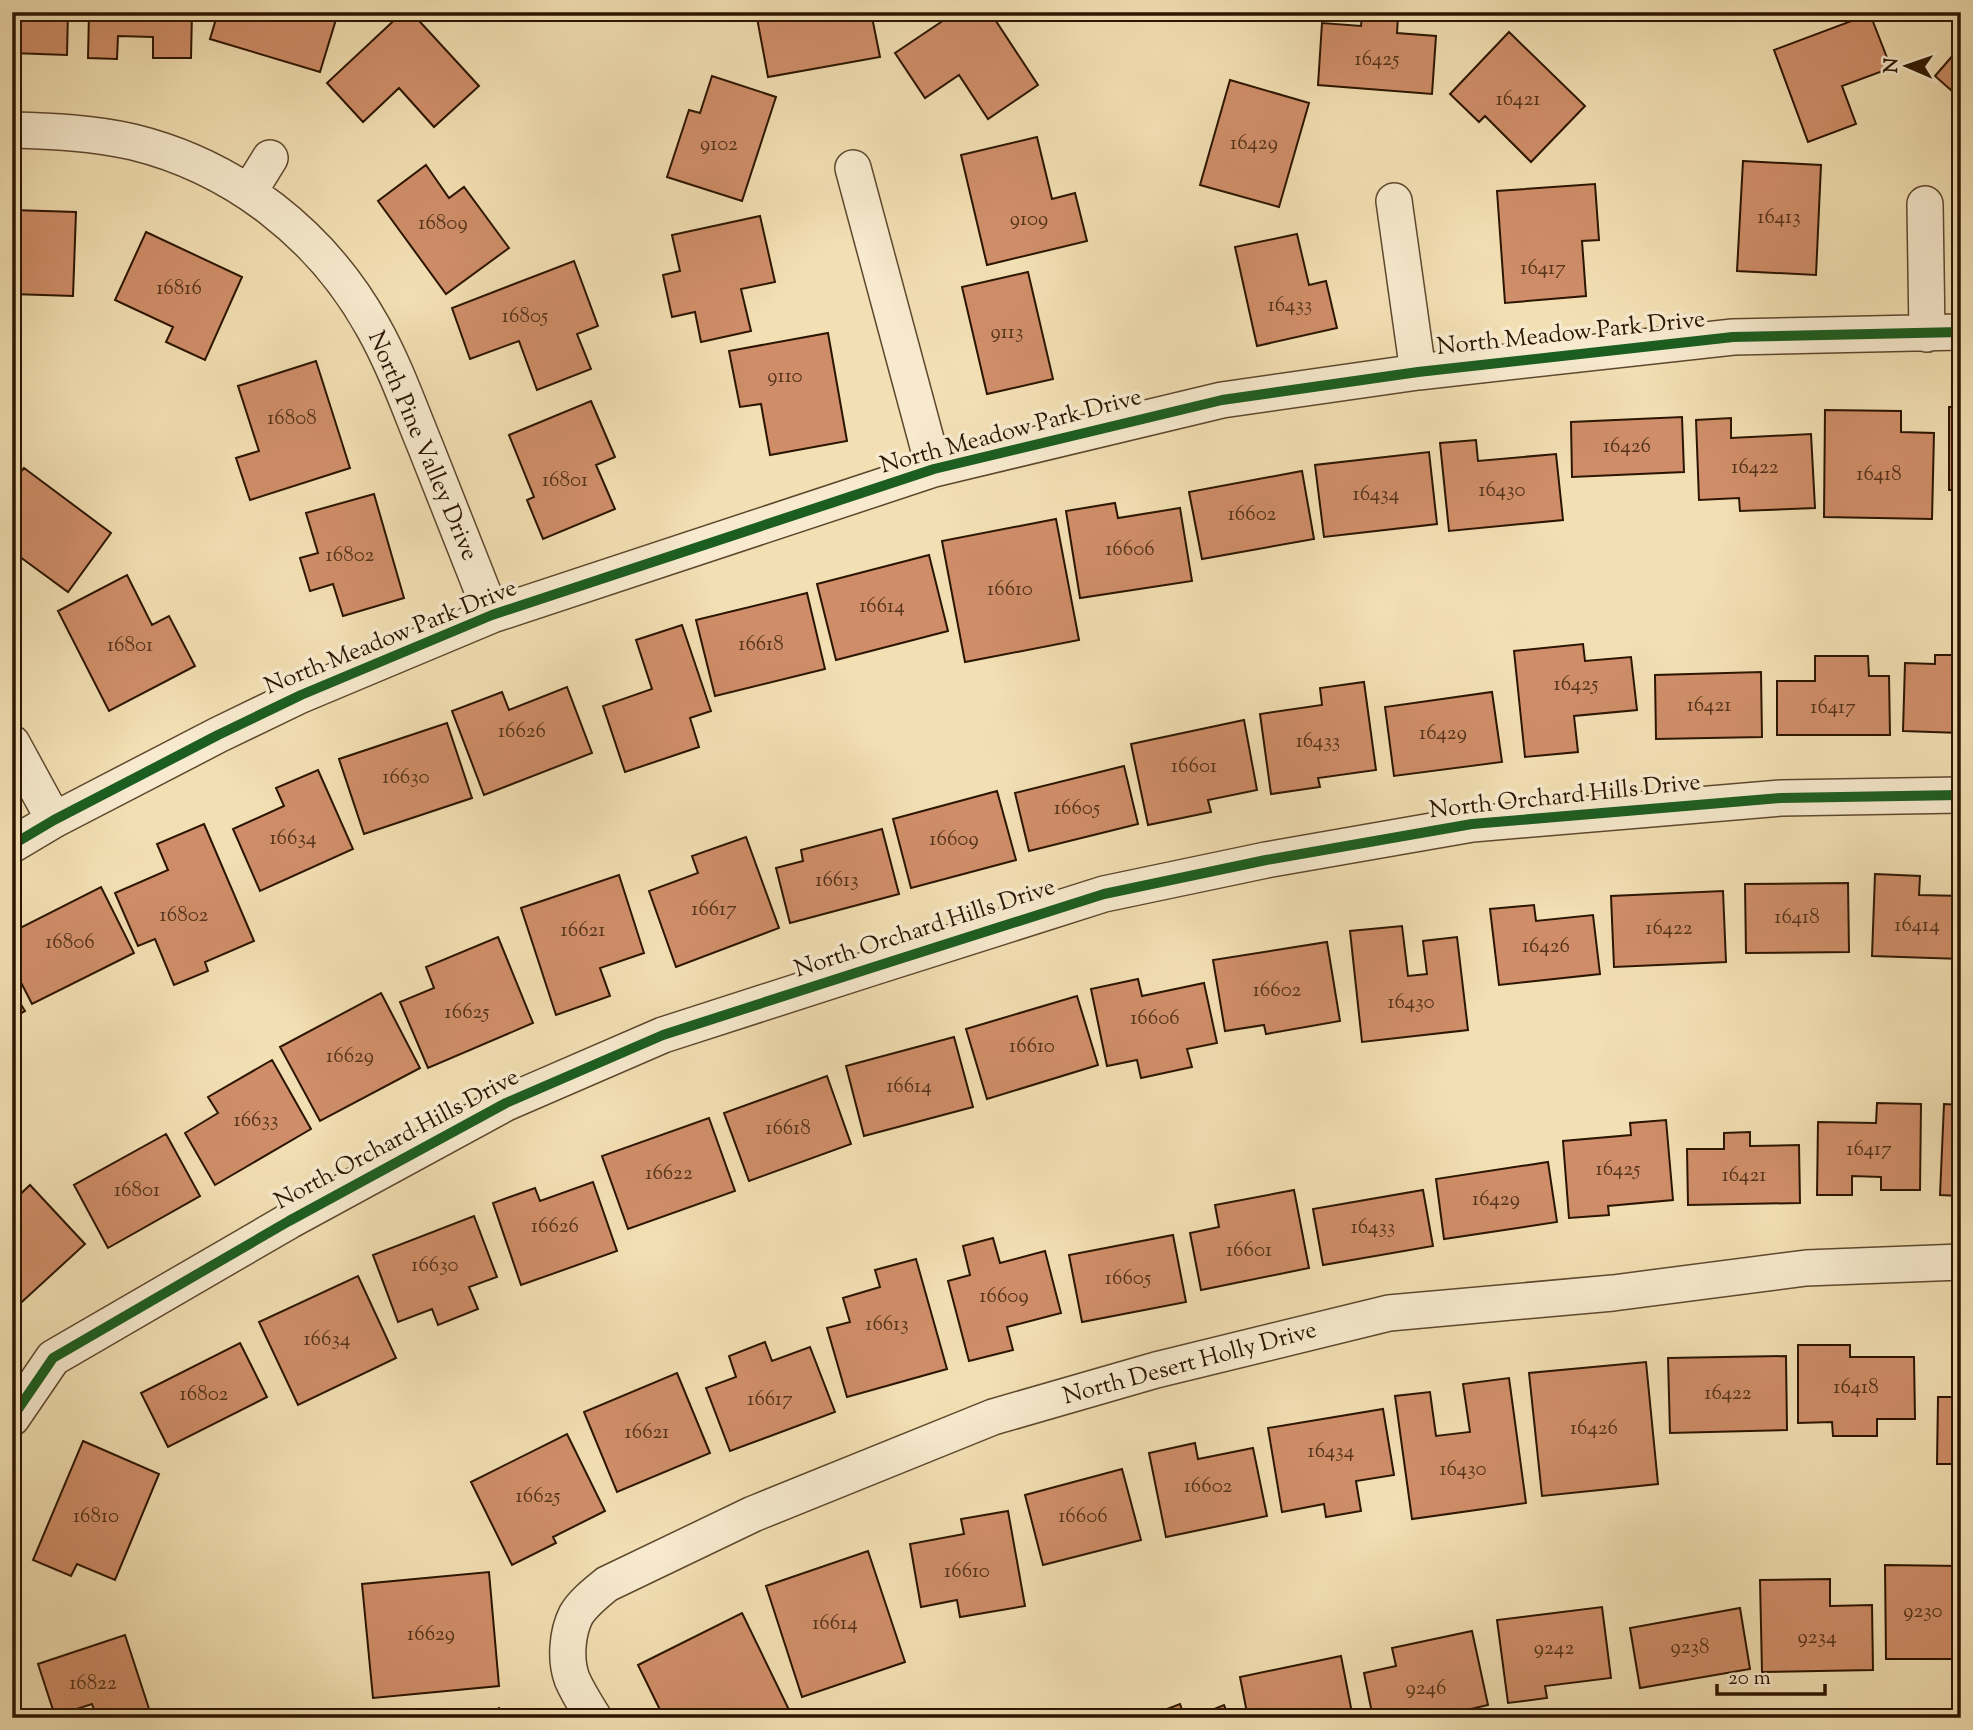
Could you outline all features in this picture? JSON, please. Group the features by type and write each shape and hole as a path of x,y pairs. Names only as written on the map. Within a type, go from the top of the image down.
{"street":[{"name":"North Pine Valley Drive","path":"12,130 94,135 133,142 172,154 209,169 249,192 284,219 317,250 347,286 373,326 393,367 492,615"},
{"path":"249,192 270,158"},
{"path":"853,168 934,469"},
{"name":"North Meadow Park Drive","path":"1394,201 1418,372"},
{"path":"1925,204 1927,334"},
{"name":"North Meadow Park Drive","path":"12,845 54,820 301,695 492,615 934,469 1222,400 1418,372 1733,337 1961,332"},
{"path":"12,743 54,820"},
{"name":"North Orchard Hills Drive","path":"12,1418 53,1358 289,1221 506,1103 663,1035 884,963 1104,894 1266,860 1472,824 1781,797 1961,796"},
{"name":"North Desert Holly Drive","path":"594,1718 571,1676 569,1634 577,1614 607,1584 753,1514 993,1417 1156,1370 1389,1312 1613,1293 1807,1268 1961,1262"}],"building":[{"path":"12,12 68,12 67,55 12,53"},
{"path":"89,12 192,12 191,58 153,58 153,37 118,36 117,59 88,58"},
{"path":"218,12 326,12 337,16 320,72 210,39"},
{"path":"403,12 411,12 479,86 434,127 399,88 363,122 327,83"},
{"path":"784,12 871,12 880,57 768,77 757,18"},
{"path":"956,12 990,12 1038,85 988,119 959,75 925,98 895,53"},
{"path":"1362,14 1398,17 1397,33 1436,36 1432,94 1318,85 1322,23 1361,26"},
{"path":"1870,14 1891,68 1842,86 1856,124 1808,142 1774,50"},
{"path":"1509,32 1585,106 1531,162 1485,116 1479,122 1450,94"},
{"path":"1961,46 1961,99 1935,76"},
{"path":"712,76 776,97 742,201 667,177 689,110 700,113"},
{"path":"1230,80 1309,103 1279,207 1200,185"},
{"path":"1037,137 1052,199 1075,193 1087,241 987,265 961,155"},
{"path":"1743,161 1821,165 1816,275 1737,271"},
{"path":"426,165 449,198 464,187 509,248 446,294 378,201"},
{"path":"1595,184 1599,240 1582,241 1586,296 1505,303 1497,191"},
{"path":"12,210 76,212 73,296 12,294"},
{"path":"760,216 775,282 741,289 751,331 701,342 695,312 672,317 663,275 680,271 672,235"},
{"path":"146,232 242,277 205,360 166,342 173,327 115,300"},
{"path":"1297,234 1309,285 1326,281 1337,328 1257,346 1235,247"},
{"path":"574,261 598,326 577,334 591,369 537,390 519,341 470,359 452,308"},
{"path":"1028,272 1053,379 987,394 962,287"},
{"path":"828,333 847,441 770,455 761,404 740,407 729,351"},
{"path":"316,361 350,468 250,500 236,458 259,451 238,386"},
{"path":"591,401 615,457 596,465 615,509 543,539 527,500 534,497 509,435"},
{"path":"1949,407 1961,407 1961,490 1949,490"},
{"path":"1825,410 1901,411 1901,432 1934,433 1932,519 1824,517"},
{"path":"1682,417 1684,472 1572,477 1571,422"},
{"path":"1731,418 1731,438 1811,434 1815,508 1740,511 1739,498 1699,500 1696,420"},
{"path":"1476,440 1478,461 1556,454 1563,520 1449,531 1440,443"},
{"path":"1429,452 1437,524 1324,537 1315,465"},
{"path":"24,468 111,533 68,592 12,551 12,483"},
{"path":"1302,471 1314,539 1202,559 1189,492"},
{"path":"374,494 404,598 343,616 333,584 310,591 300,558 318,553 306,513"},
{"path":"1115,503 1118,518 1180,508 1192,581 1080,598 1066,511"},
{"path":"1056,519 1079,640 965,662 942,541"},
{"path":"929,555 948,631 836,660 817,584"},
{"path":"127,575 152,625 169,616 195,666 109,711 58,611"},
{"path":"807,593 825,669 715,696 696,620"},
{"path":"682,625 711,711 690,718 699,747 625,772 603,706 652,689 636,640"},
{"path":"1583,644 1585,661 1631,657 1637,710 1574,716 1578,752 1525,757 1514,651"},
{"path":"1935,655 1961,655 1961,733 1903,731 1905,663 1935,664"},
{"path":"1815,656 1868,656 1869,676 1889,676 1890,735 1777,735 1777,681 1815,681"},
{"path":"1761,672 1762,737 1656,739 1655,675"},
{"path":"1364,682 1376,770 1318,778 1320,787 1271,794 1260,714 1322,705 1320,688"},
{"path":"567,687 592,753 484,795 452,711 502,692 509,710"},
{"path":"1492,692 1502,762 1394,776 1385,707"},
{"path":"1244,720 1257,790 1208,800 1211,812 1148,825 1131,744"},
{"path":"447,723 472,798 364,834 339,759"},
{"path":"1124,766 1138,824 1029,851 1015,793"},
{"path":"318,770 353,849 260,891 233,829 284,806 276,788"},
{"path":"997,791 1016,860 911,888 893,819"},
{"path":"204,824 254,941 205,962 208,971 174,985 155,939 138,946 115,893 168,870 157,844"},
{"path":"882,829 899,894 790,923 776,868 803,861 801,850"},
{"path":"746,837 779,928 676,967 649,891 698,873 692,856"},
{"path":"1875,874 1920,876 1919,895 1961,896 1961,959 1872,956"},
{"path":"619,875 644,953 600,968 610,996 556,1015 521,908"},
{"path":"1848,883 1849,952 1746,953 1745,884"},
{"path":"101,887 134,953 32,1004 12,965 12,932"},
{"path":"1723,891 1726,962 1614,967 1611,896"},
{"path":"1534,905 1536,921 1593,915 1600,974 1499,985 1490,909"},
{"path":"1402,926 1408,976 1427,974 1423,941 1457,937 1468,1030 1362,1042 1350,931"},
{"path":"498,937 533,1023 428,1068 400,1002 434,988 426,967"},
{"path":"1327,942 1340,1021 1266,1034 1264,1025 1225,1031 1213,960"},
{"path":"1138,979 1142,996 1204,983 1217,1043 1187,1049 1192,1067 1141,1078 1137,1060 1107,1066 1091,989"},
{"path":"12,990 25,1011 12,1018"},
{"path":"381,993 420,1068 320,1121 280,1047"},
{"path":"1077,996 1098,1065 987,1099 966,1029"},
{"path":"954,1037 973,1107 864,1136 846,1066"},
{"path":"272,1060 311,1129 215,1185 185,1133 218,1113 208,1097"},
{"path":"827,1076 851,1144 749,1181 724,1113"},
{"path":"1877,1103 1921,1104 1920,1190 1881,1190 1881,1177 1852,1176 1852,1195 1817,1195 1818,1122 1876,1123"},
{"path":"1944,1104 1961,1105 1961,1196 1940,1195"},
{"path":"709,1118 735,1191 628,1229 602,1156"},
{"path":"1666,1120 1673,1200 1608,1206 1609,1215 1569,1218 1563,1141 1631,1135 1630,1123"},
{"path":"1750,1132 1750,1146 1799,1145 1800,1203 1688,1205 1687,1149 1724,1149 1724,1133"},
{"path":"166,1134 200,1196 108,1248 74,1185"},
{"path":"1548,1162 1557,1222 1444,1239 1436,1179"},
{"path":"593,1182 617,1251 521,1285 493,1203 535,1188 540,1201"},
{"path":"30,1185 85,1244 12,1311 12,1202"},
{"path":"1294,1190 1309,1268 1201,1290 1190,1233 1219,1227 1215,1205"},
{"path":"1423,1190 1433,1246 1323,1265 1313,1209"},
{"path":"474,1216 497,1277 469,1287 478,1309 438,1325 432,1309 398,1322 373,1255"},
{"path":"1173,1235 1186,1302 1082,1322 1069,1255"},
{"path":"993,1238 1000,1263 1045,1251 1061,1313 1007,1327 1013,1350 969,1361 948,1281 970,1275 963,1246"},
{"path":"916,1259 947,1369 847,1397 827,1328 850,1322 843,1298 880,1287 875,1270"},
{"path":"358,1276 396,1358 298,1405 259,1322"},
{"path":"765,1342 772,1361 810,1347 835,1412 730,1451 706,1388 736,1377 729,1356"},
{"path":"240,1343 267,1397 168,1447 141,1393"},
{"path":"1798,1345 1850,1345 1850,1357 1914,1357 1915,1419 1877,1419 1877,1436 1833,1436 1832,1422 1798,1423"},
{"path":"1786,1356 1787,1430 1670,1433 1668,1358"},
{"path":"1646,1362 1658,1484 1542,1496 1529,1373"},
{"path":"677,1373 710,1453 617,1492 584,1412"},
{"path":"1509,1378 1526,1503 1412,1519 1395,1396 1430,1392 1436,1436 1470,1432 1463,1384"},
{"path":"1938,1397 1961,1397 1961,1464 1937,1464"},
{"path":"1383,1409 1394,1475 1356,1481 1361,1511 1326,1517 1324,1504 1282,1512 1268,1428"},
{"path":"567,1434 605,1511 553,1537 556,1543 512,1565 471,1482"},
{"path":"83,1441 159,1474 115,1580 77,1564 71,1576 33,1560"},
{"path":"1195,1443 1198,1459 1253,1448 1267,1516 1166,1537 1149,1453"},
{"path":"1122,1469 1141,1540 1043,1565 1025,1495"},
{"path":"1008,1511 1025,1606 960,1617 957,1600 921,1607 910,1544 964,1534 961,1519"},
{"path":"868,1551 905,1662 802,1697 766,1586"},
{"path":"1885,1565 1961,1566 1961,1659 1886,1659"},
{"path":"489,1572 499,1686 373,1698 362,1584"},
{"path":"1830,1579 1830,1606 1872,1605 1873,1670 1762,1672 1760,1580"},
{"path":"1602,1607 1611,1678 1545,1686 1547,1698 1508,1703 1497,1620"},
{"path":"1740,1608 1750,1669 1640,1688 1630,1628"},
{"path":"742,1613 793,1718 664,1718 638,1665"},
{"path":"1472,1631 1488,1705 1432,1718 1373,1718 1364,1673 1396,1666 1392,1648"},
{"path":"125,1635 152,1718 97,1718 92,1704 55,1716 38,1664"},
{"path":"1341,1656 1353,1718 1248,1718 1240,1677"},
{"path":"1180,1704 1185,1718 1146,1718 1146,1717"},
{"path":"1224,1705 1229,1718 1192,1718"},
{"path":"499,1708 503,1718 477,1718"}],"cycle path":[{"path":"12,845 54,820 301,695 492,615 934,469 1222,400 1418,372 1733,337 1961,332"},
{"path":"12,1418 53,1358 289,1221 506,1103 663,1035 871,968 1104,894 1266,860 1472,824 1781,798 1961,795"}]}
